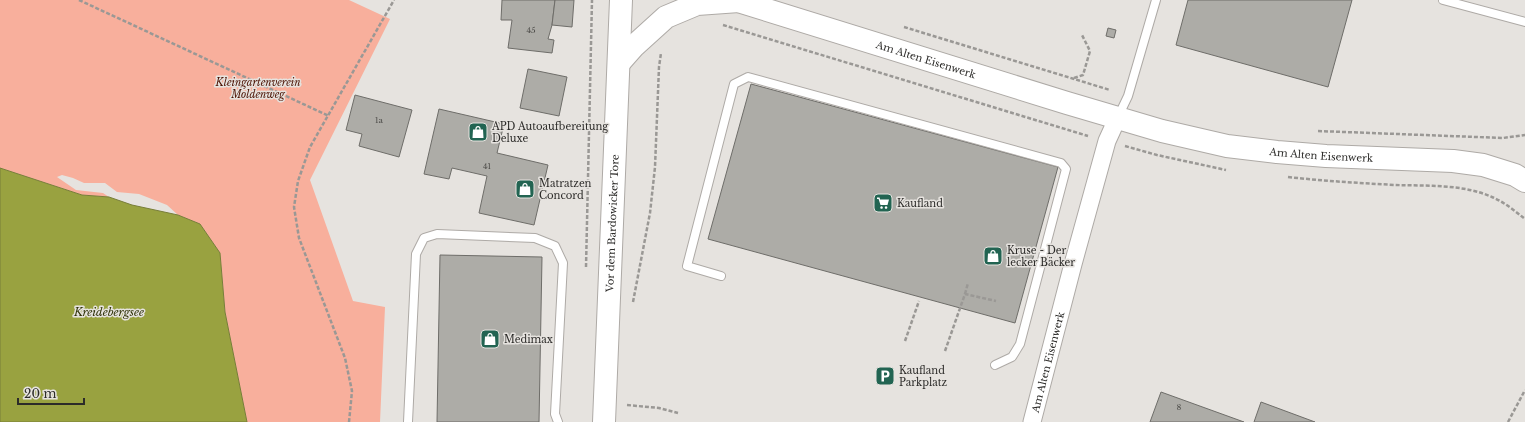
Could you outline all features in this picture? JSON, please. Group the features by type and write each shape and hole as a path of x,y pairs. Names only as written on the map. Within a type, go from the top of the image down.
{"main road":[{"name":"Vor dem Bardowicker Tore","path":"604,422 621,0"},
{"path":"619,63 634,46 666,17 697,4 737,1"},
{"name":"Am Alten Eisenwerk","path":"737,1 1118,119 1227,146 1326,156 1453,161 1484,165 1515,175 1525,181"}],"street":[{"name":"Am Alten Eisenwerk","path":"1032,422 1067,285 1107,141 1118,119"}],"lane":[{"path":"1118,119 1128,96 1156,0"},
{"path":"1444,0 1525,22"},
{"path":"721,276 687,266 734,84 748,77 1061,162 1066,169 1020,344 1012,357 995,365"},
{"path":"408,422 416,254 424,238 437,234 535,238 555,246 563,263 555,414 558,422"}],"path":[{"path":"79,0 328,116"},
{"path":"349,422 352,391 345,358 299,238 294,207 298,180 310,147 394,0"},
{"path":"586,272 592,0"},
{"path":"718,24 1059,128 1107,141"},
{"path":"898,25 1074,78 1128,96"},
{"path":"1074,78 1083,75 1090,51 1082,35"},
{"path":"632,304 650,212 655,166 659,67 662,48"},
{"path":"1314,131 1504,138 1525,135"},
{"path":"945,351 968,283"},
{"path":"965,294 996,301"},
{"path":"906,341 919,301"},
{"path":"1508,422 1525,391"},
{"path":"624,410 624,404 659,408 678,413"}],"green space":[{"name":"Kleingartenverein Moldenweg","path":"0,0 349,0 390,19 310,180 353,301 385,307 380,422 247,422 225,312 220,253 200,224 178,215 167,205 139,194 117,192 105,183 84,183 62,175 57,177 76,190 103,193 109,197 82,195 0,168"}],"water":[{"name":"Kreidebergsee","path":"0,168 82,195 109,197 132,205 178,215 200,224 220,253 225,312 247,422 0,422"}],"building":[{"path":"502,0 555,0 552,25 548,39 554,40 552,53 508,48 512,20 501,20"},
{"path":"555,0 574,0 572,27 552,25"},
{"path":"1188,0 1352,0 1328,87 1176,45"},
{"path":"1108,28 1116,30 1114,38 1106,36"},
{"path":"528,69 567,77 559,116 520,108"},
{"name":"Kaufland","path":"751,84 1058,167 1015,323 708,239"},
{"path":"355,95 412,110 399,157 359,146 362,134 346,130"},
{"path":"439,109 504,124 497,153 548,165 534,225 479,213 487,176 452,168 449,179 424,174"},
{"name":"Medimax","path":"440,255 542,257 539,422 437,422"},
{"path":"1161,392 1244,422 1150,422"},
{"path":"1261,402 1315,422 1254,422"}],"place":[{"name":"APD Autoaufbereitung Deluxe","path":"478,132"},
{"name":"Matratzen Concord","path":"525,189"},
{"name":"Kaufland","path":"883,203"},
{"name":"Kruse - Der lecker Bäcker","path":"993,256"},
{"name":"Medimax","path":"490,339"},
{"name":"Kaufland Parkplatz","path":"885,376"}]}
